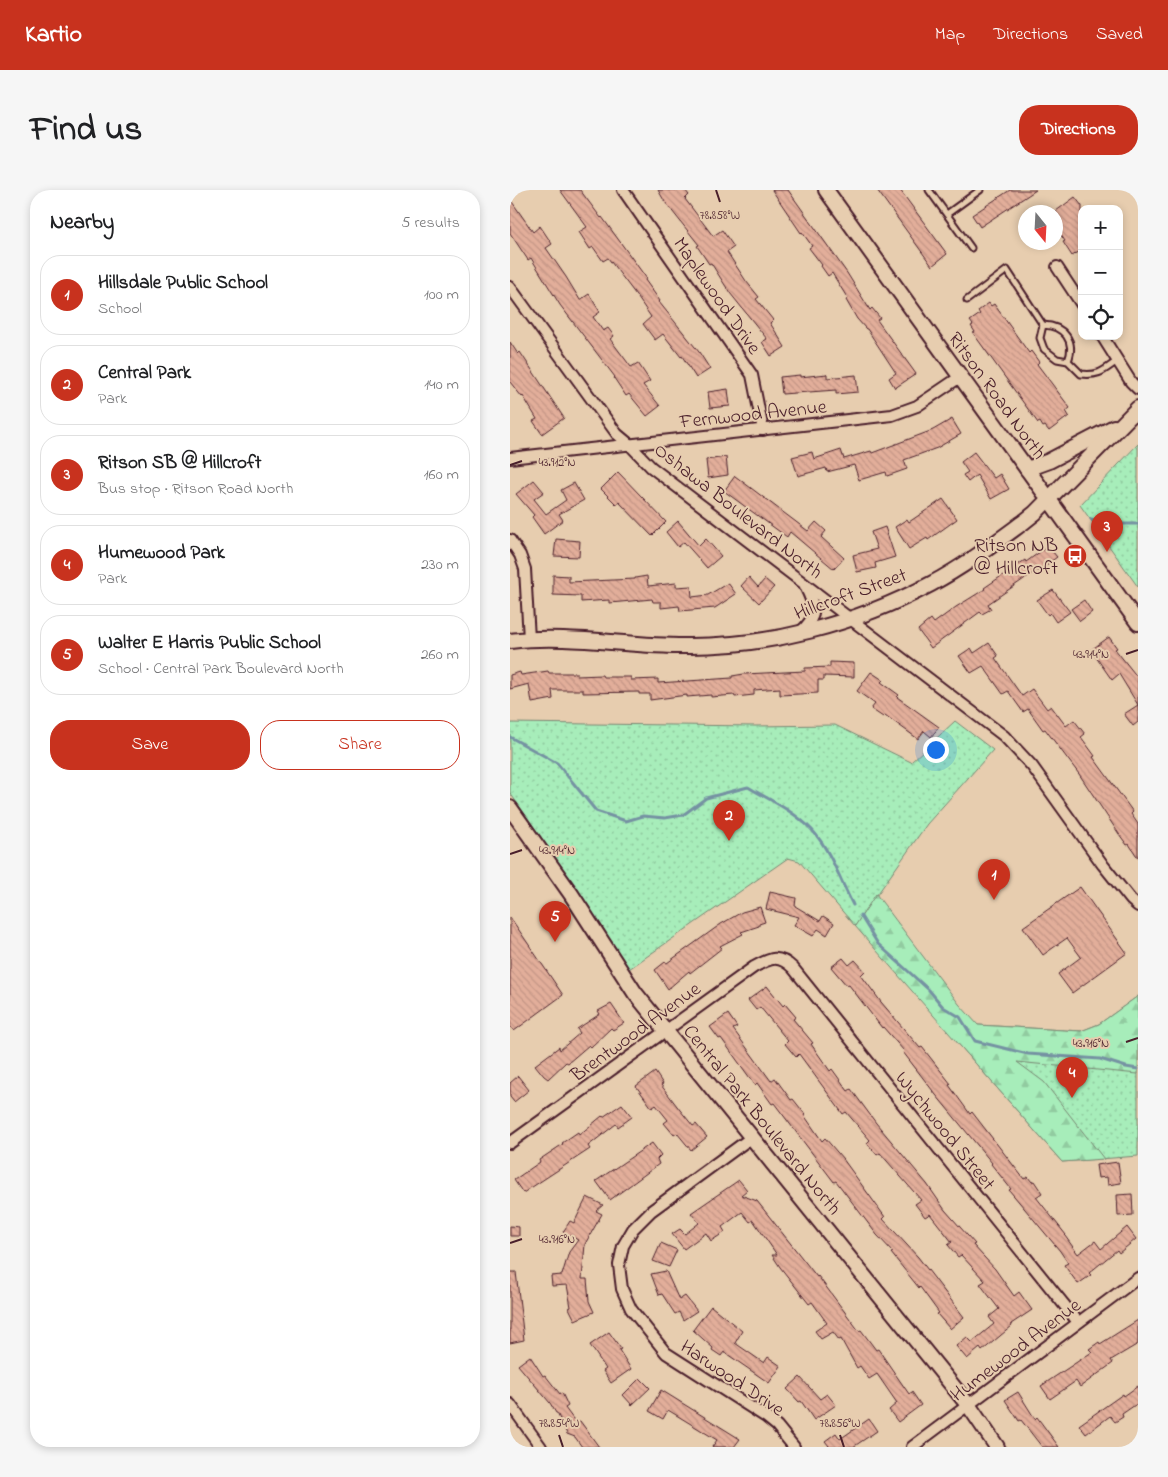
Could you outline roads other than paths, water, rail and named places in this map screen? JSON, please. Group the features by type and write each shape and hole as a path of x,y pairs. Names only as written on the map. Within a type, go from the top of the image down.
{"street":[{"name":"Maplewood Drive","path":"623,190 752,375 763,430"},
{"name":"Ritson Road North","path":"826,190 1138,623"},
{"path":"1056,267 1078,299"},
{"name":"Oshawa Boulevard North","path":"510,287 617,434 651,468 1004,736 1032,766 1103,865 1138,906"},
{"path":"1105,340 1138,389"},
{"name":"Fernwood Avenue","path":"510,458 892,414 917,406 960,377"},
{"path":"1027,469 1114,427 1134,413"},
{"name":"Hillcroft Street","path":"510,641 529,639 711,646 745,643 798,634 851,618 906,596 956,569 1026,521 1134,413"},
{"path":"510,540 520,555 525,569 529,639"},
{"path":"798,634 808,625 814,612 813,603 805,585"},
{"name":"Central Park Boulevard North","path":"510,808 571,894 635,993 969,1406 997,1447"},
{"name":"Brentwood Avenue","path":"510,1143 754,967 768,959 785,960"},
{"name":"Wychwood Street","path":"785,960 1078,1322"},
{"name":"Harwood Drive","path":"752,1137 677,1190 651,1211 633,1229 623,1246 619,1265 622,1289 631,1309 666,1353 766,1417 777,1426 794,1447"},
{"name":"Humewood Avenue","path":"912,1447 1138,1278"},
{"path":"510,1404 541,1447"}],"lane":[{"path":"929,190 971,248"},
{"path":"947,214 980,190"},
{"path":"968,300 1006,270 1043,325 1057,328 1066,335 1071,344 1068,361"},
{"path":"1043,325 1040,338 1044,349 1057,359 1068,361 1081,374 1102,373 1118,361"}],"waterway":[{"path":"1091,519 1103,524 1138,524"},
{"path":"510,737 557,763 596,811 626,821 643,816 665,818 683,815 706,798 748,787 790,811 812,830 830,856 853,905"},
{"path":"860,915 878,944 929,990 943,1007 960,1017 975,1041 1028,1054 1100,1059 1138,1069"}],"place":[{"name":"Ritson SB @ Hillcroft","path":"1107,552"},
{"name":"Ritson NB @ Hillcroft","path":"1075,556"},
{"name":"Central Park","path":"729,841"},
{"name":"Hillsdale Public School","path":"994,900"},
{"name":"Walter E Harris Public School","path":"555,942"},
{"name":"Humewood Park","path":"1072,1098"}]}
